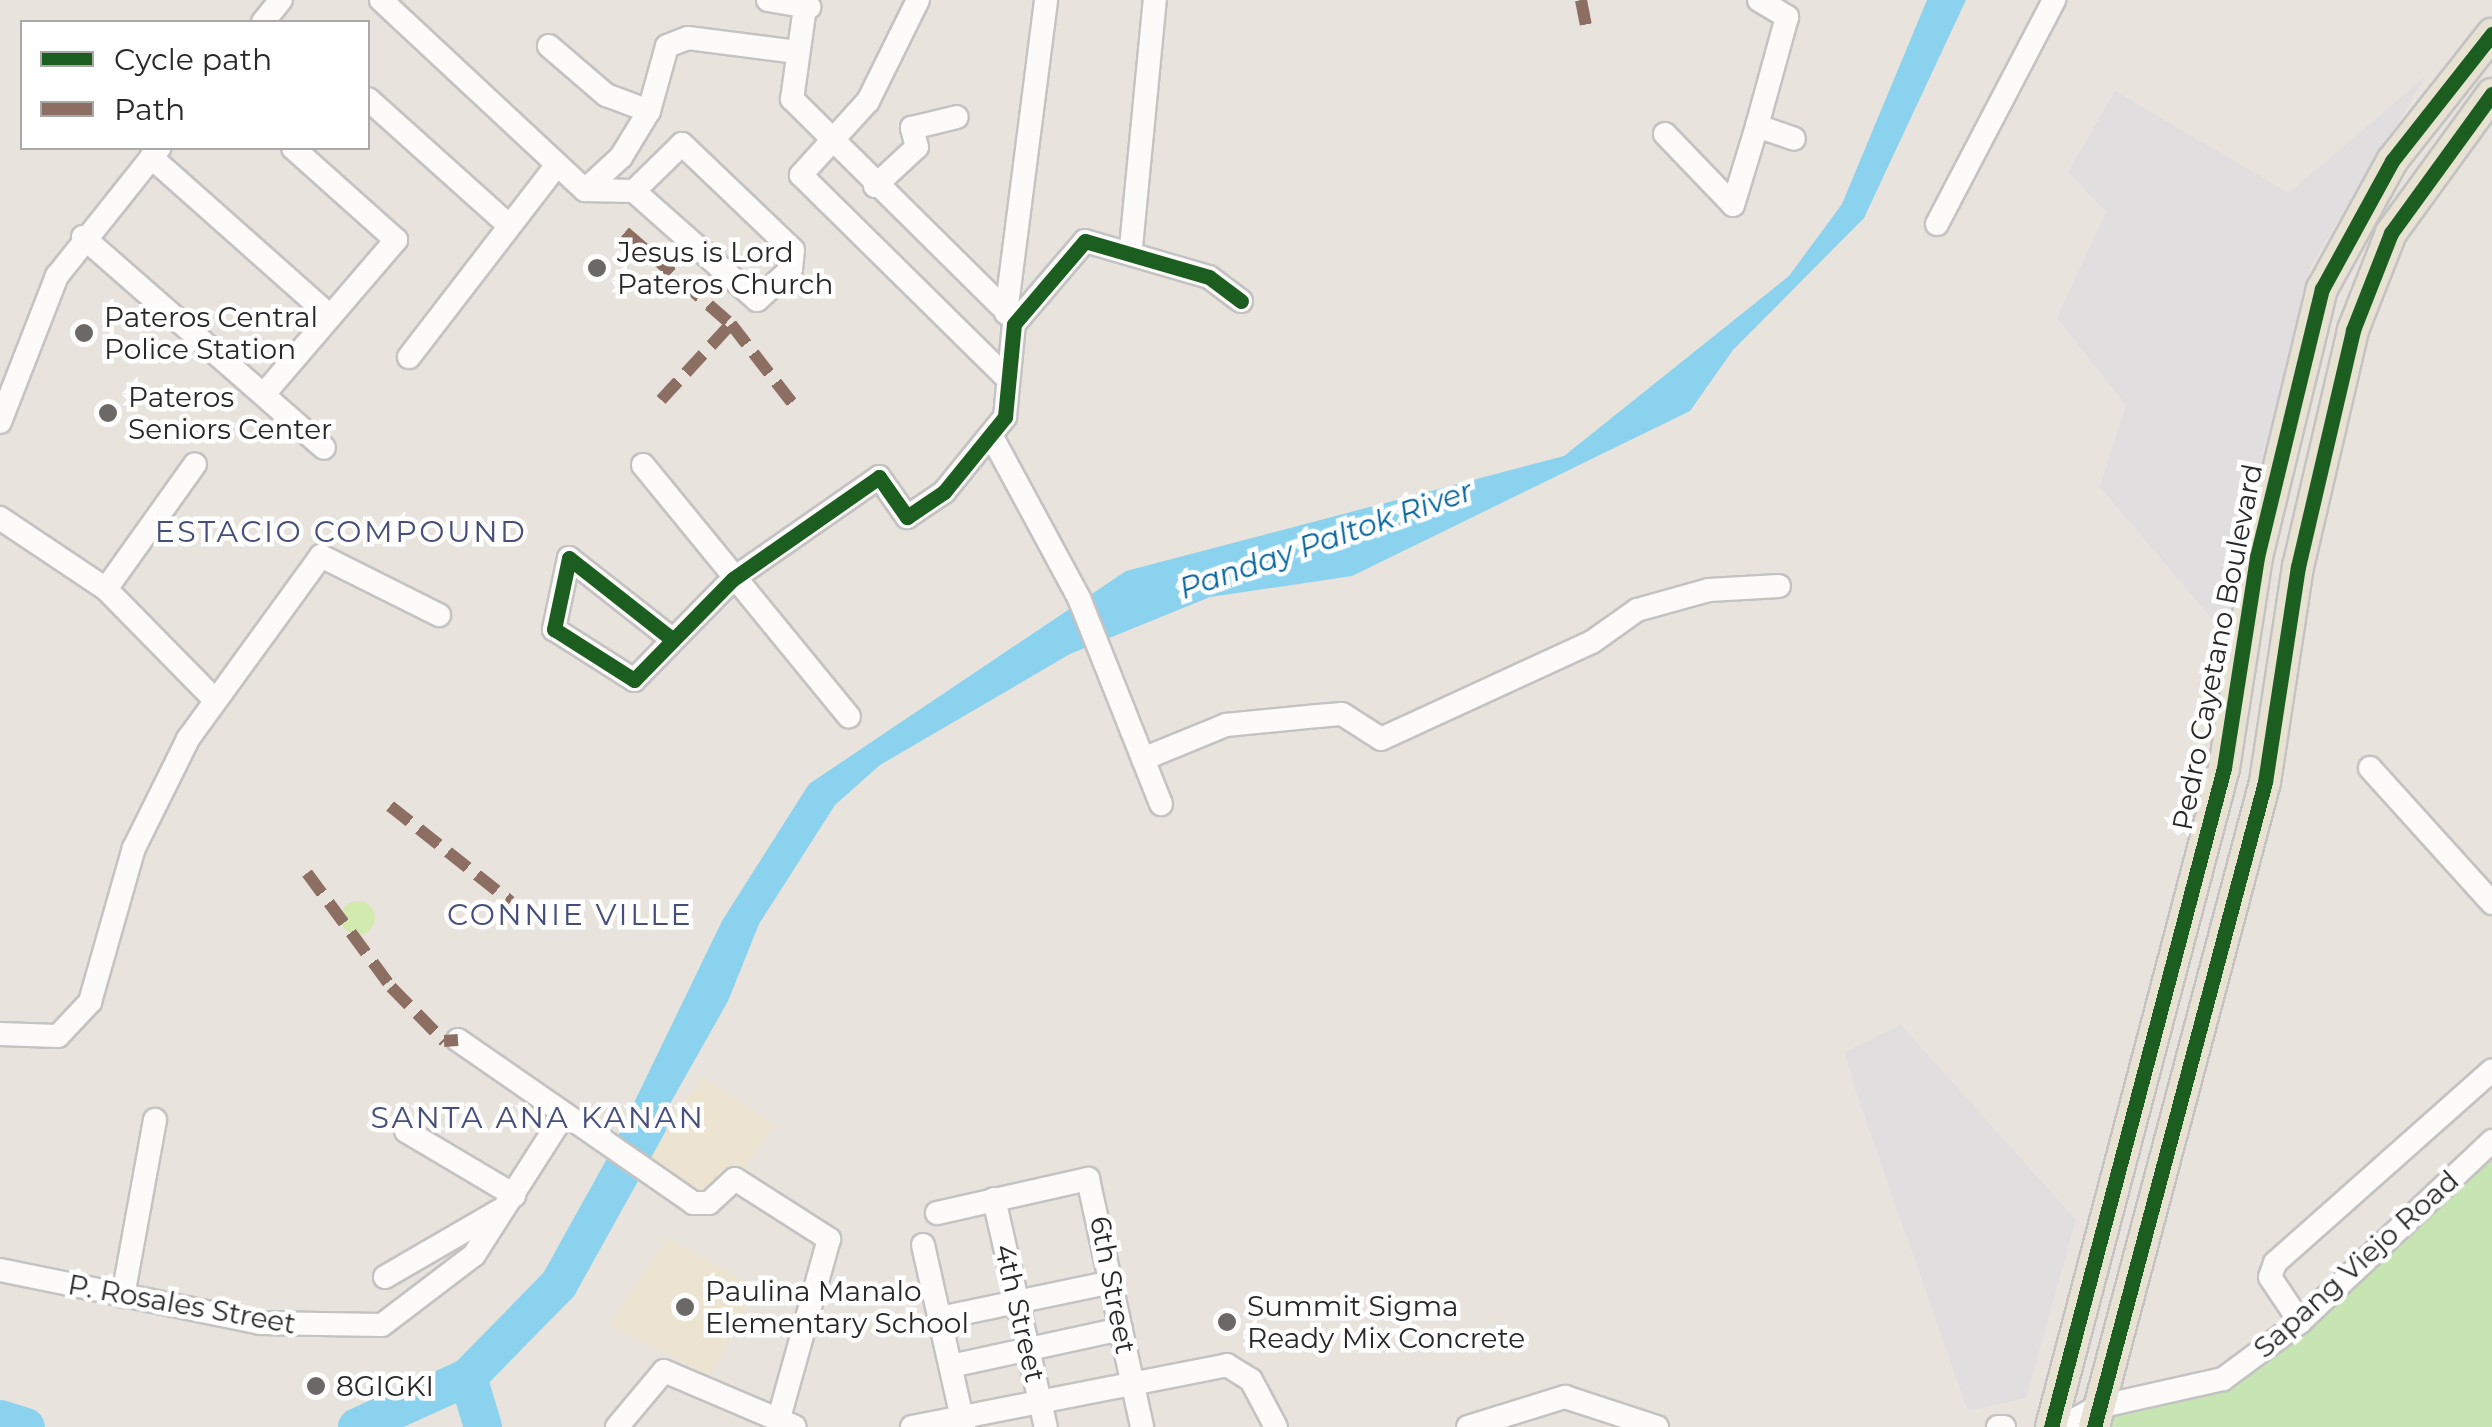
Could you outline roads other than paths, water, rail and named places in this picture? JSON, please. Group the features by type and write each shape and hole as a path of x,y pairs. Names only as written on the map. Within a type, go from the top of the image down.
{"main road":[{"name":"Pedro Cayetano Boulevard","path":"2051,1427 2224,768 2257,556 2322,289 2392,161 2492,34"},
{"path":"2096,1417 2264,782 2298,567 2354,330 2392,233 2492,94"}],"street":[{"path":"380,0 585,190 634,190 757,300 791,269 792,250 682,144 634,190"},
{"path":"768,0 806,4 790,97 1007,314"},
{"path":"918,0 872,95 802,168 803,179 1006,377"},
{"path":"668,636 570,558 552,623 558,632 634,680 668,636 733,579 879,477 907,517 992,437 1008,411 1007,314 1046,0"},
{"path":"1132,247 1155,0"},
{"path":"1665,134 1732,205 1787,16 1760,0"},
{"path":"1937,224 2054,0"},
{"path":"585,190 649,111 677,40 797,52"},
{"path":"549,46 606,95 649,111"},
{"path":"370,101 506,222"},
{"path":"876,186 917,147 912,128 956,117"},
{"path":"1757,126 1794,139"},
{"path":"264,394 396,240 295,150"},
{"path":"0,422 56,276 83,237 155,152 330,316"},
{"path":"409,357 506,222 557,165"},
{"path":"83,237 324,448"},
{"path":"1007,314 1086,241 1132,247 1209,276 1242,302"},
{"path":"992,437 1079,598 1098,657 1161,804"},
{"path":"106,589 195,464"},
{"path":"642,465 849,717"},
{"path":"0,518 106,589 212,698"},
{"path":"0,1034 58,1036 90,1002 134,848 212,698 326,554 439,615"},
{"path":"1143,760 1226,725 1318,716 1342,714 1381,739 1592,642 1636,610 1709,590 1779,586"},
{"path":"2370,768 2492,903"},
{"path":"458,1040 608,1148 699,1206 735,1179 831,1241 787,1423 664,1371 616,1427"},
{"path":"2300,1322 2270,1277 2275,1262 2492,1070"},
{"name":"P. Rosales Street","path":"0,1270 260,1323 382,1324 446,1284 510,1201 564,1116"},
{"path":"123,1296 154,1120"},
{"path":"385,1277 510,1201 406,1131"},
{"name":"Sapang Viejo Road","path":"2060,1427 2223,1379 2300,1322 2492,1141"},
{"name":"6th Street","path":"937,1213 1088,1179 1142,1427"},
{"name":"4th Street","path":"994,1199 1046,1427"},
{"path":"924,1246 963,1422"},
{"path":"940,1318 1112,1282"},
{"path":"950,1366 1121,1329"},
{"path":"912,1427 963,1422 1133,1384 1242,1369 1276,1427"},
{"path":"1468,1427 1565,1396 1657,1427"}],"water":[{"name":"Panday Paltok River","path":"1927,0 1966,0 1864,218 1733,350 1690,411 1352,576 1210,597 1070,654 880,765 835,805 759,924 728,1001 640,1157 615,1142 722,921 809,784 1126,571 1564,456 1789,276 1842,204"}],"waterway":[{"path":"357,1427 468,1377 559,1284 648,1124"},
{"path":"468,1377 483,1427"},
{"path":"0,1419 26,1427"}],"place":[{"name":"Jesus is Lord Pateros Church","path":"597,268"},
{"name":"Pateros Central Police Station","path":"84,333"},
{"name":"Pateros Seniors Center","path":"108,413"},
{"name":"Paulina Manalo Elementary School","path":"685,1307"},
{"name":"Summit Sigma Ready Mix Concrete","path":"1227,1322"},
{"name":"8GIGKI","path":"316,1386"}],"district":[{"name":"ESTACIO COMPOUND","path":"341,532"},
{"name":"CONNIE VILLE","path":"570,915"},
{"name":"SANTA ANA KANAN","path":"538,1118"}]}
